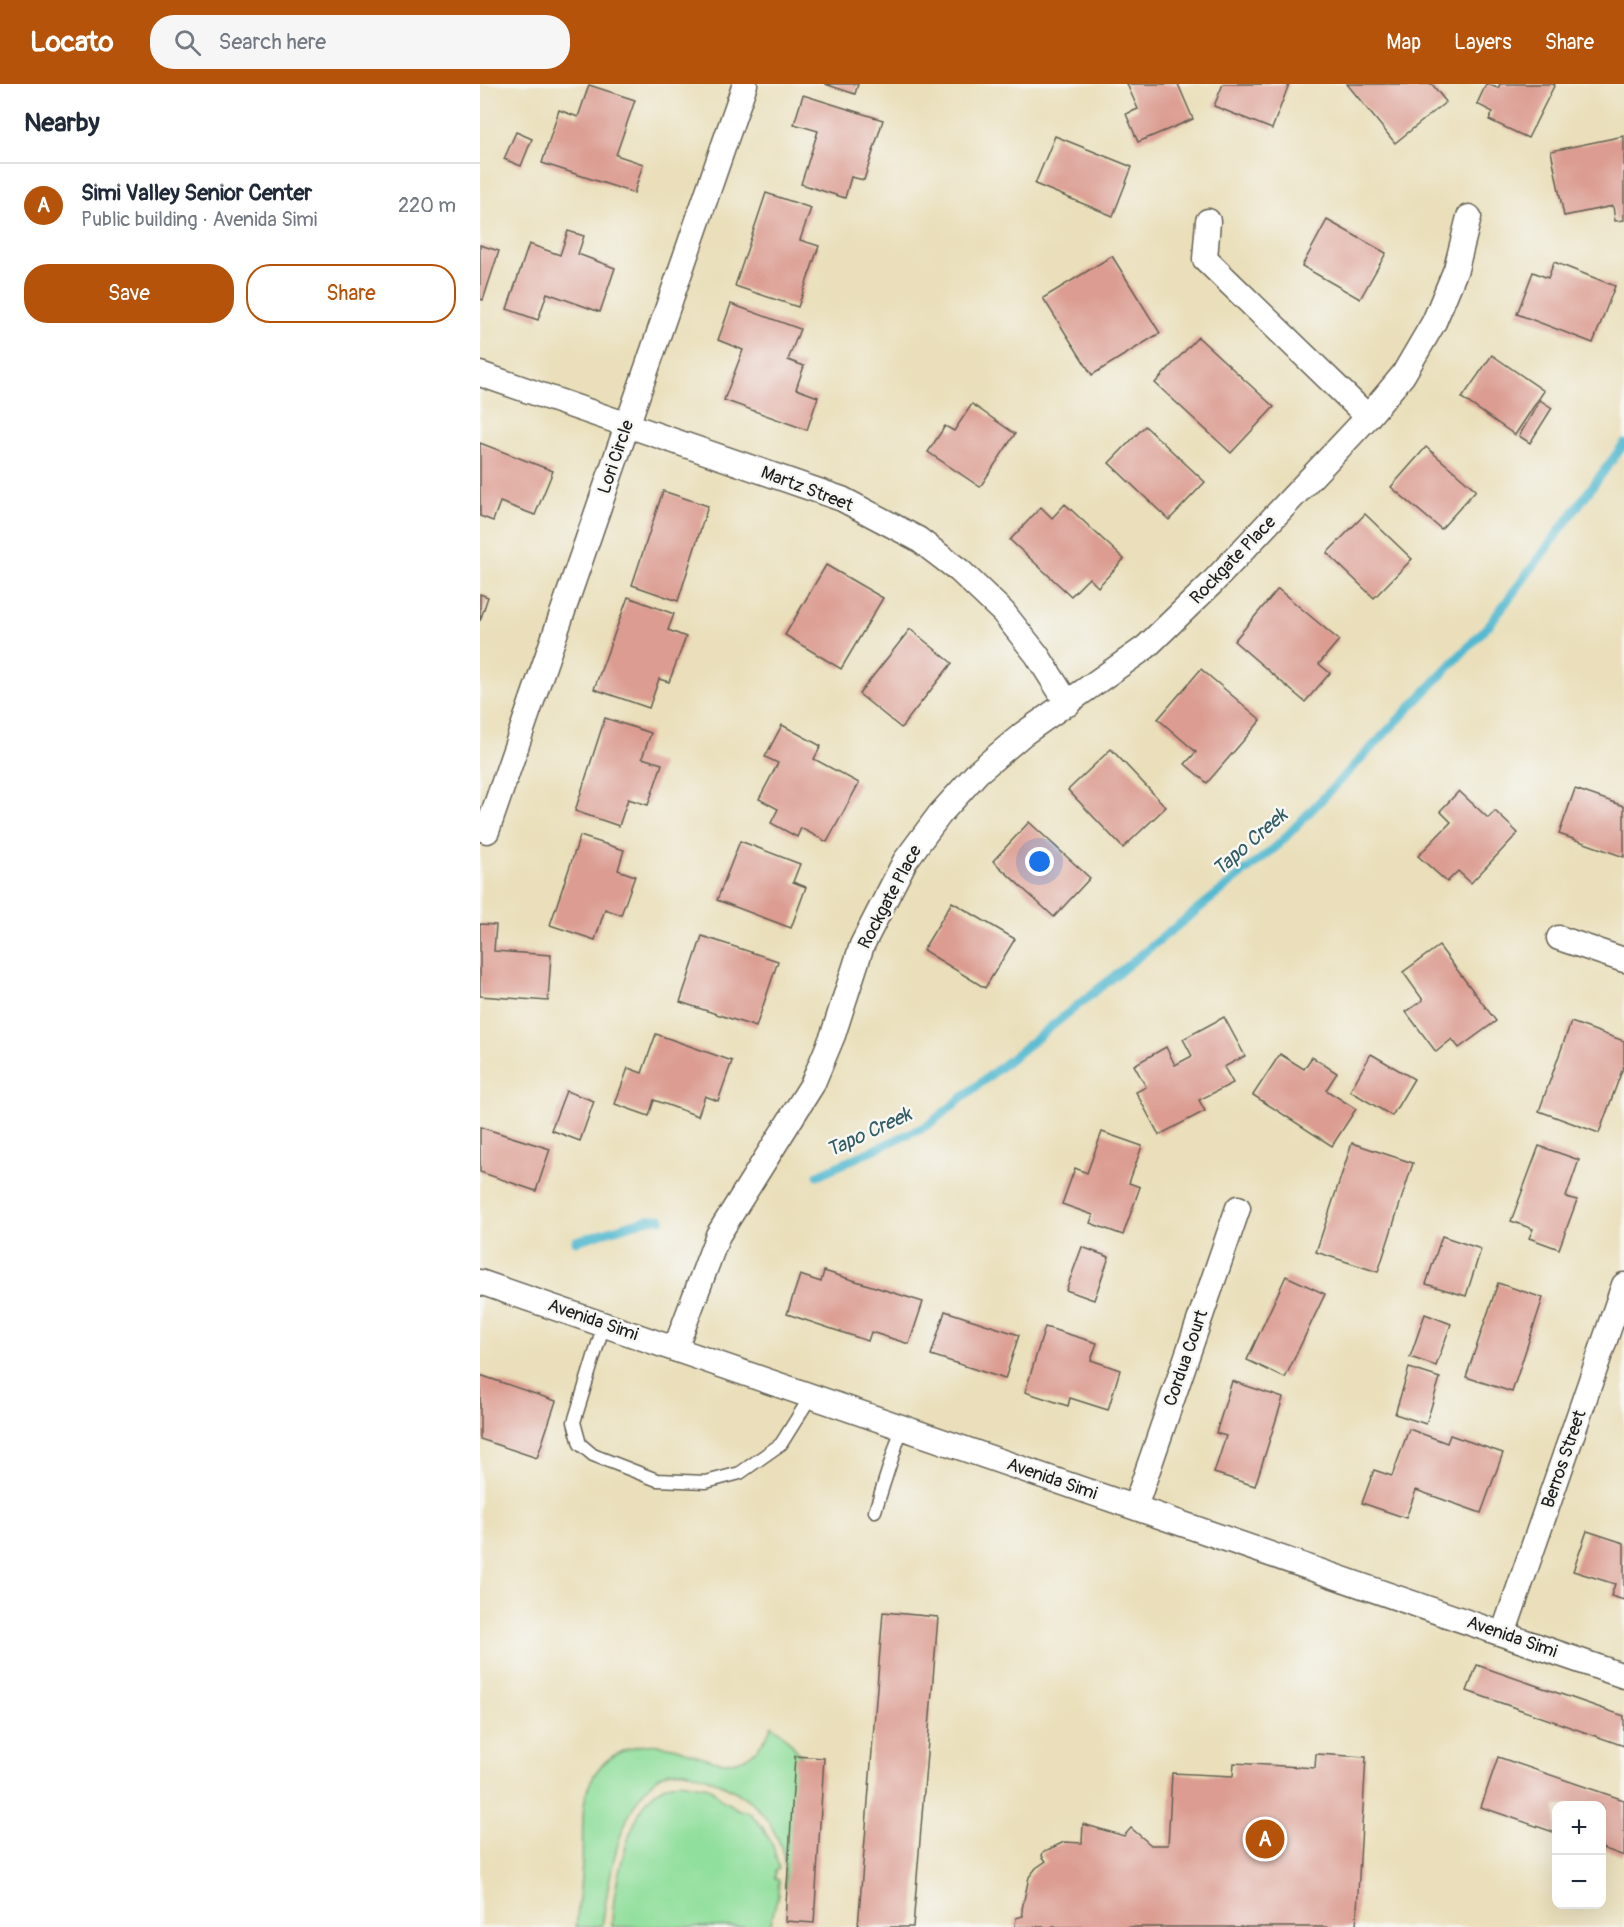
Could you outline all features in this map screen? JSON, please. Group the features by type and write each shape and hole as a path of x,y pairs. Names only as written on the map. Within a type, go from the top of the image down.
{"street":[{"name":"Lori Circle","path":"487,831 744,84"},
{"name":"Rockgate Place","path":"675,1349 718,1235 812,1085 833,1035 862,945 905,861 940,814 978,772 1023,734 1146,647 1211,584 1368,417 1403,375 1434,322 1456,269 1469,217"},
{"path":"1208,220 1205,259 1368,417"},
{"name":"Martz Street","path":"480,374 842,499 918,539 960,571 1003,612 1037,655 1068,704"},
{"path":"1559,938 1624,960"},
{"name":"Cordua Court","path":"1135,1507 1238,1209"},
{"name":"Avenida Simi","path":"480,1282 1624,1676"},
{"name":"Berros Street","path":"1503,1634 1624,1285"}],"lane":[{"path":"604,1324 574,1422 580,1444 593,1455 657,1480 706,1482 740,1473 782,1443 811,1396"},
{"path":"875,1511 902,1427"}],"green space":[{"path":"772,1725 784,1735 803,1758 794,1888 785,1888 785,1862 781,1846 769,1823 755,1805 738,1793 703,1776 670,1771 657,1778 632,1808 617,1847 602,1927 576,1927 582,1871 585,1801 591,1781 604,1763 623,1751 645,1745 668,1746 721,1762 741,1760 761,1745"},
{"path":"679,1782 709,1787 722,1800 739,1810 749,1812 763,1828 773,1846 779,1869 775,1870 775,1879 779,1880 778,1894 770,1927 612,1927 618,1877 634,1823 653,1794 663,1787"}],"building":[{"path":"825,84 858,84 855,94"},
{"path":"1127,84 1178,84 1193,119 1138,142 1126,114 1138,109"},
{"path":"1223,84 1289,84 1272,129 1214,106"},
{"path":"1347,84 1432,84 1446,102 1395,143"},
{"path":"1486,84 1498,88 1500,84 1555,84 1528,138 1489,120 1493,112 1477,104"},
{"path":"589,85 635,100 616,155 643,164 634,193 542,163 559,110 578,117"},
{"path":"803,95 883,120 864,180 851,177 845,198 801,184 818,131 794,124"},
{"path":"516,132 532,139 521,166 504,159"},
{"path":"1055,136 1132,167 1113,216 1035,184"},
{"path":"1624,136 1624,220 1615,221 1613,206 1564,216 1551,151"},
{"path":"766,193 811,208 800,240 819,246 798,307 735,286"},
{"path":"1327,220 1386,253 1360,299 1302,266"},
{"path":"568,231 584,236 578,254 615,268 600,312 547,293 538,320 507,309 529,244 560,255"},
{"path":"480,245 499,251 483,300 480,299"},
{"path":"1112,256 1160,333 1092,375 1043,298"},
{"path":"1554,262 1615,286 1593,343 1517,314 1533,272 1548,278"},
{"path":"731,304 800,329 788,360 804,366 796,389 818,397 807,430 724,400 743,350 718,340"},
{"path":"1198,337 1274,407 1231,453 1155,383"},
{"path":"1492,355 1544,391 1515,435 1462,398"},
{"path":"1540,400 1552,408 1530,443 1519,436"},
{"path":"972,404 1015,434 980,487 928,452 945,426 954,431"},
{"path":"1145,426 1205,482 1169,520 1109,463"},
{"path":"480,443 553,471 535,515 500,502 493,521 480,516"},
{"path":"1426,447 1476,490 1441,529 1391,487"},
{"path":"663,491 708,506 678,601 632,585"},
{"path":"1065,504 1124,559 1098,587 1089,578 1071,596 1010,540 1041,507 1052,518"},
{"path":"1365,514 1412,559 1374,598 1327,553"},
{"path":"826,565 883,598 841,669 785,635"},
{"path":"1278,589 1339,640 1319,664 1330,673 1305,702 1234,641"},
{"path":"480,594 488,597 480,621"},
{"path":"628,597 674,614 668,630 686,637 669,682 659,679 649,708 594,689"},
{"path":"910,629 952,663 901,728 859,694"},
{"path":"1201,669 1261,720 1207,783 1185,764 1196,752 1158,719"},
{"path":"605,718 651,733 642,758 662,764 648,805 628,799 619,826 575,811"},
{"path":"782,725 821,746 814,759 859,783 827,842 801,828 797,837 771,823 778,809 759,799 778,763 765,757"},
{"path":"1111,749 1166,807 1123,848 1068,790"},
{"path":"1575,789 1624,806 1624,857 1559,834"},
{"path":"1459,791 1488,818 1495,811 1518,833 1471,883 1458,871 1447,882 1418,856 1451,822 1440,811"},
{"path":"1029,822 1090,878 1054,917 993,861"},
{"path":"580,836 624,850 618,870 635,876 621,915 605,909 595,940 550,925"},
{"path":"740,841 800,864 793,882 806,887 791,928 717,900"},
{"path":"952,902 1015,939 985,988 923,950"},
{"path":"480,924 496,925 494,951 551,955 548,1001 480,996"},
{"path":"702,936 778,961 756,1027 680,1002"},
{"path":"1439,946 1496,1021 1459,1048 1452,1039 1436,1052 1406,1012 1423,1000 1403,972"},
{"path":"1224,1017 1245,1056 1224,1067 1233,1083 1199,1100 1205,1111 1159,1135 1136,1092 1146,1087 1134,1065 1166,1047 1175,1065 1192,1056 1183,1039"},
{"path":"1571,1022 1624,1041 1624,1065 1599,1133 1539,1111"},
{"path":"656,1034 732,1061 718,1101 705,1096 698,1116 654,1100 649,1116 615,1104 628,1068 642,1073"},
{"path":"1280,1054 1304,1069 1312,1057 1337,1073 1326,1090 1356,1109 1332,1146 1253,1095"},
{"path":"1371,1054 1414,1079 1392,1116 1350,1091"},
{"path":"566,1091 594,1101 580,1141 551,1130"},
{"path":"480,1127 550,1149 536,1191 480,1172"},
{"path":"1102,1132 1142,1146 1129,1183 1140,1187 1123,1235 1090,1223 1093,1215 1062,1204 1075,1168 1087,1173"},
{"path":"1352,1143 1413,1163 1378,1272 1316,1252"},
{"path":"1539,1146 1579,1160 1566,1197 1577,1200 1559,1249 1529,1238 1533,1229 1511,1221"},
{"path":"1442,1236 1481,1249 1466,1296 1426,1284"},
{"path":"1082,1247 1109,1257 1094,1300 1066,1290"},
{"path":"824,1271 923,1302 909,1344 871,1332 868,1341 787,1314 800,1275 821,1282"},
{"path":"1286,1276 1325,1294 1285,1378 1247,1360"},
{"path":"1498,1283 1543,1298 1512,1392 1466,1377"},
{"path":"945,1311 1019,1335 1005,1379 931,1355"},
{"path":"1425,1314 1451,1324 1436,1366 1410,1357"},
{"path":"1045,1327 1097,1343 1091,1360 1120,1370 1108,1410 1070,1398 1068,1406 1025,1392"},
{"path":"1409,1368 1440,1378 1426,1424 1395,1414"},
{"path":"480,1375 556,1401 537,1458 480,1439"},
{"path":"1232,1381 1283,1398 1255,1486 1214,1473 1226,1436 1216,1433"},
{"path":"1409,1429 1447,1443 1450,1435 1503,1453 1481,1513 1416,1490 1406,1518 1362,1503 1374,1470 1392,1476"},
{"path":"1587,1531 1624,1543 1624,1600 1611,1596 1615,1584 1573,1571"},
{"path":"883,1612 938,1617 913,1927 858,1927"},
{"path":"1477,1665 1624,1716 1624,1746 1467,1691"},
{"path":"1316,1754 1366,1757 1356,1927 1015,1927 1016,1918 1023,1916 1022,1909 1029,1877 1046,1861 1042,1856 1043,1852 1064,1842 1082,1843 1083,1824 1124,1836 1131,1828 1151,1845 1168,1845 1172,1773 1233,1776 1234,1763 1315,1768"},
{"path":"795,1756 824,1758 814,1923 785,1921"},
{"path":"1498,1757 1624,1800 1624,1856 1606,1849 1606,1801 1552,1801 1552,1832 1481,1807"}],"waterway":[{"name":"Tapo Creek","path":"818,1175 928,1125 1277,846 1489,625 1624,444"},
{"name":"Tapo Creek","path":"576,1241 649,1219 661,1219"}],"place":[{"name":"Simi Valley Senior Center","path":"1265,1839"}]}
